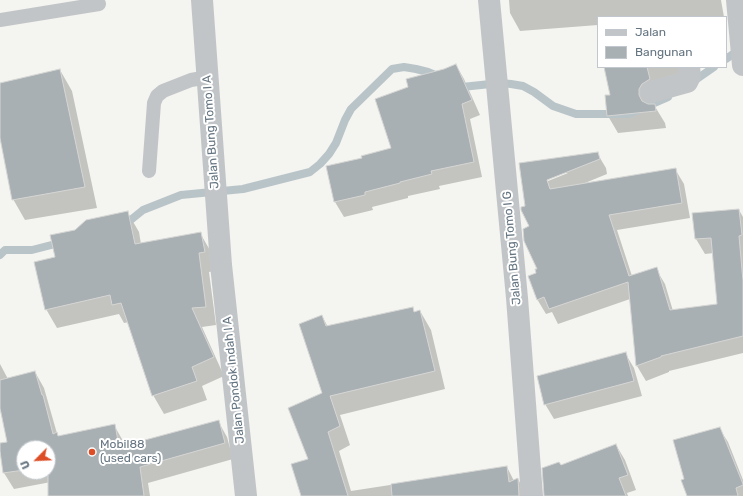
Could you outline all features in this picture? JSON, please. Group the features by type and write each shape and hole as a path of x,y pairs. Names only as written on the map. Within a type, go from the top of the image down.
{"street":[{"name":"Jalan Bung Tomo I A","path":"202,0 221,265"},
{"name":"Jalan Bung Tomo I G","path":"489,0 517,298 532,496"},
{"path":"738,0 734,43 743,65"},
{"path":"651,92 687,82 690,76 689,68"},
{"name":"Jalan Pondok Indah I A","path":"221,265 246,496"}],"lane":[{"path":"0,20 99,4"},
{"path":"149,171 154,103 157,96 163,91 191,80 208,77"}],"building":[{"path":"456,64 472,100 462,104 474,162 431,171 432,174 365,192 365,195 334,202 326,166 362,158 361,156 391,148 375,99 408,87 406,79 444,69"},
{"path":"604,68 647,68 650,79 642,84 639,89 639,95 642,101 648,104 655,104 656,111 607,116 605,95 610,95"},
{"path":"60,69 85,187 12,200 0,138 0,83"},
{"path":"598,152 600,159 547,180 550,189 676,168 682,203 609,215 629,276 657,267 670,310 717,304 711,238 695,239 692,213 739,209 742,235 739,236 743,281 743,336 661,356 636,366 628,282 549,309 544,297 537,300 528,276 536,273 535,269 537,269 524,241 523,229 529,226 521,210 521,207 525,206 519,163"},
{"path":"128,211 135,244 201,232 205,252 199,253 206,307 192,308 214,357 192,367 197,381 152,396 121,303 112,305 110,295 45,310 34,262 55,257 50,235 75,230 86,220"},
{"path":"413,307 414,312 420,310 435,371 330,396 340,426 328,432 348,496 301,496 291,464 308,459 288,408 322,393 299,324 322,315 326,326"},
{"path":"626,352 634,381 544,405 537,376"},
{"path":"35,371 53,434 57,432 58,436 115,424 119,447 219,420 225,443 140,467 144,496 48,496 48,480 56,480 56,440 16,440 16,471 3,473 0,443 7,442 0,408 0,380"},
{"path":"720,427 743,484 736,488 738,496 687,496 681,480 684,479 673,440"},
{"path":"616,444 628,475 619,478 626,496 544,496 542,468 559,462 561,465"},
{"path":"507,466 509,482 518,478 519,496 392,496 391,484"}],"waterway":[{"path":"727,58 740,49"},
{"path":"122,227 143,210 181,195 243,189 310,172 329,154 336,143 351,109 392,69 404,67 428,72 440,77"},
{"path":"691,83 713,68"},
{"path":"456,84 462,87 500,83 523,86 553,106 576,114 629,114 668,97"},
{"path":"0,255 5,250 32,250 63,242"}],"place":[{"name":"Mobil88 (used cars)","path":"92,452"}]}
